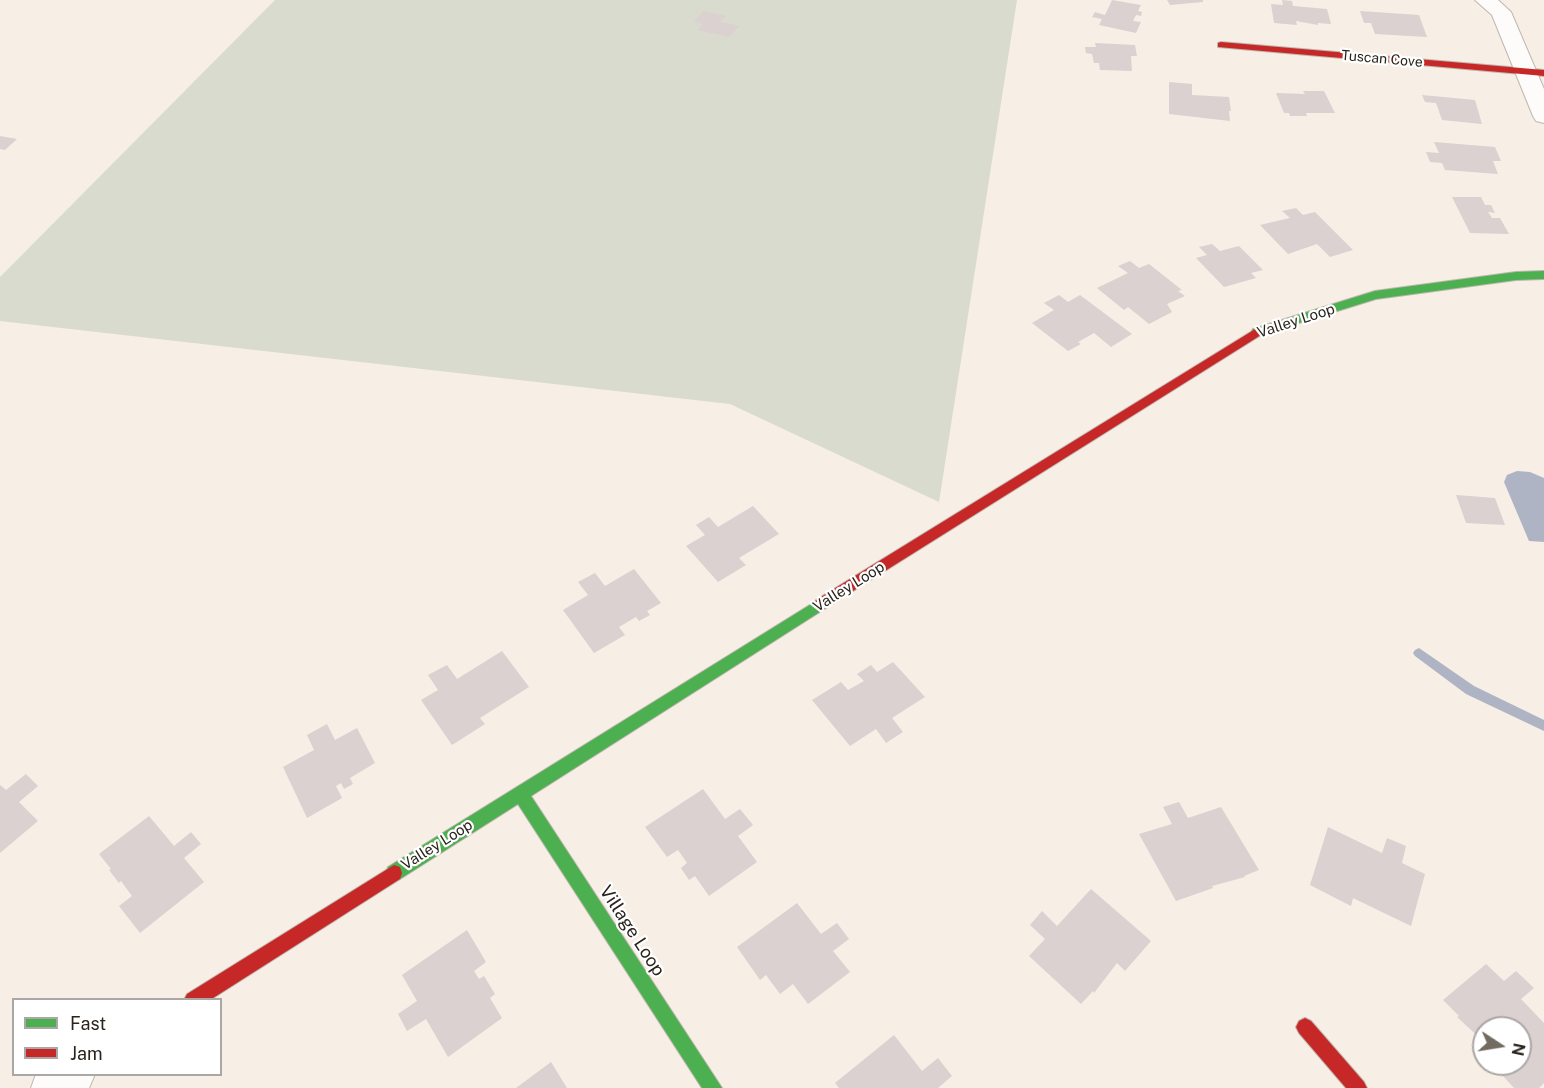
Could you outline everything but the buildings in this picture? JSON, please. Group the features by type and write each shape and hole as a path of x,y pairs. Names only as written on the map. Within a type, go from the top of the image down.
{"street":[{"path":"1498,4 1535,72 1544,116"},
{"name":"Tuscan Cove","path":"1221,45 1535,72"},
{"name":"Valley Loop","path":"195,998 1255,333 1375,295 1516,276 1544,275"},
{"name":"Village Loop","path":"520,793 713,1088"},
{"path":"1305,1027 1358,1088"},
{"path":"52,1088 71,1076"}],"shaded area":[{"path":"275,0 1017,0 939,502 730,404 0,321 0,277"}],"water":[{"path":"1517,471 1530,472 1544,478 1544,542 1529,541 1504,482 1507,475"}],"waterway":[{"path":"1419,653 1470,690 1544,726"}],"traffic: fast":[{"path":"1257,332 1375,295 1516,276 1544,275"},
{"path":"394,873 821,604"},
{"path":"520,793 713,1088"}],"traffic: jam":[{"path":"1221,45 1544,73"},
{"path":"821,604 1257,332"},
{"path":"196,998 394,873"},
{"path":"1305,1027 1358,1088"}]}
